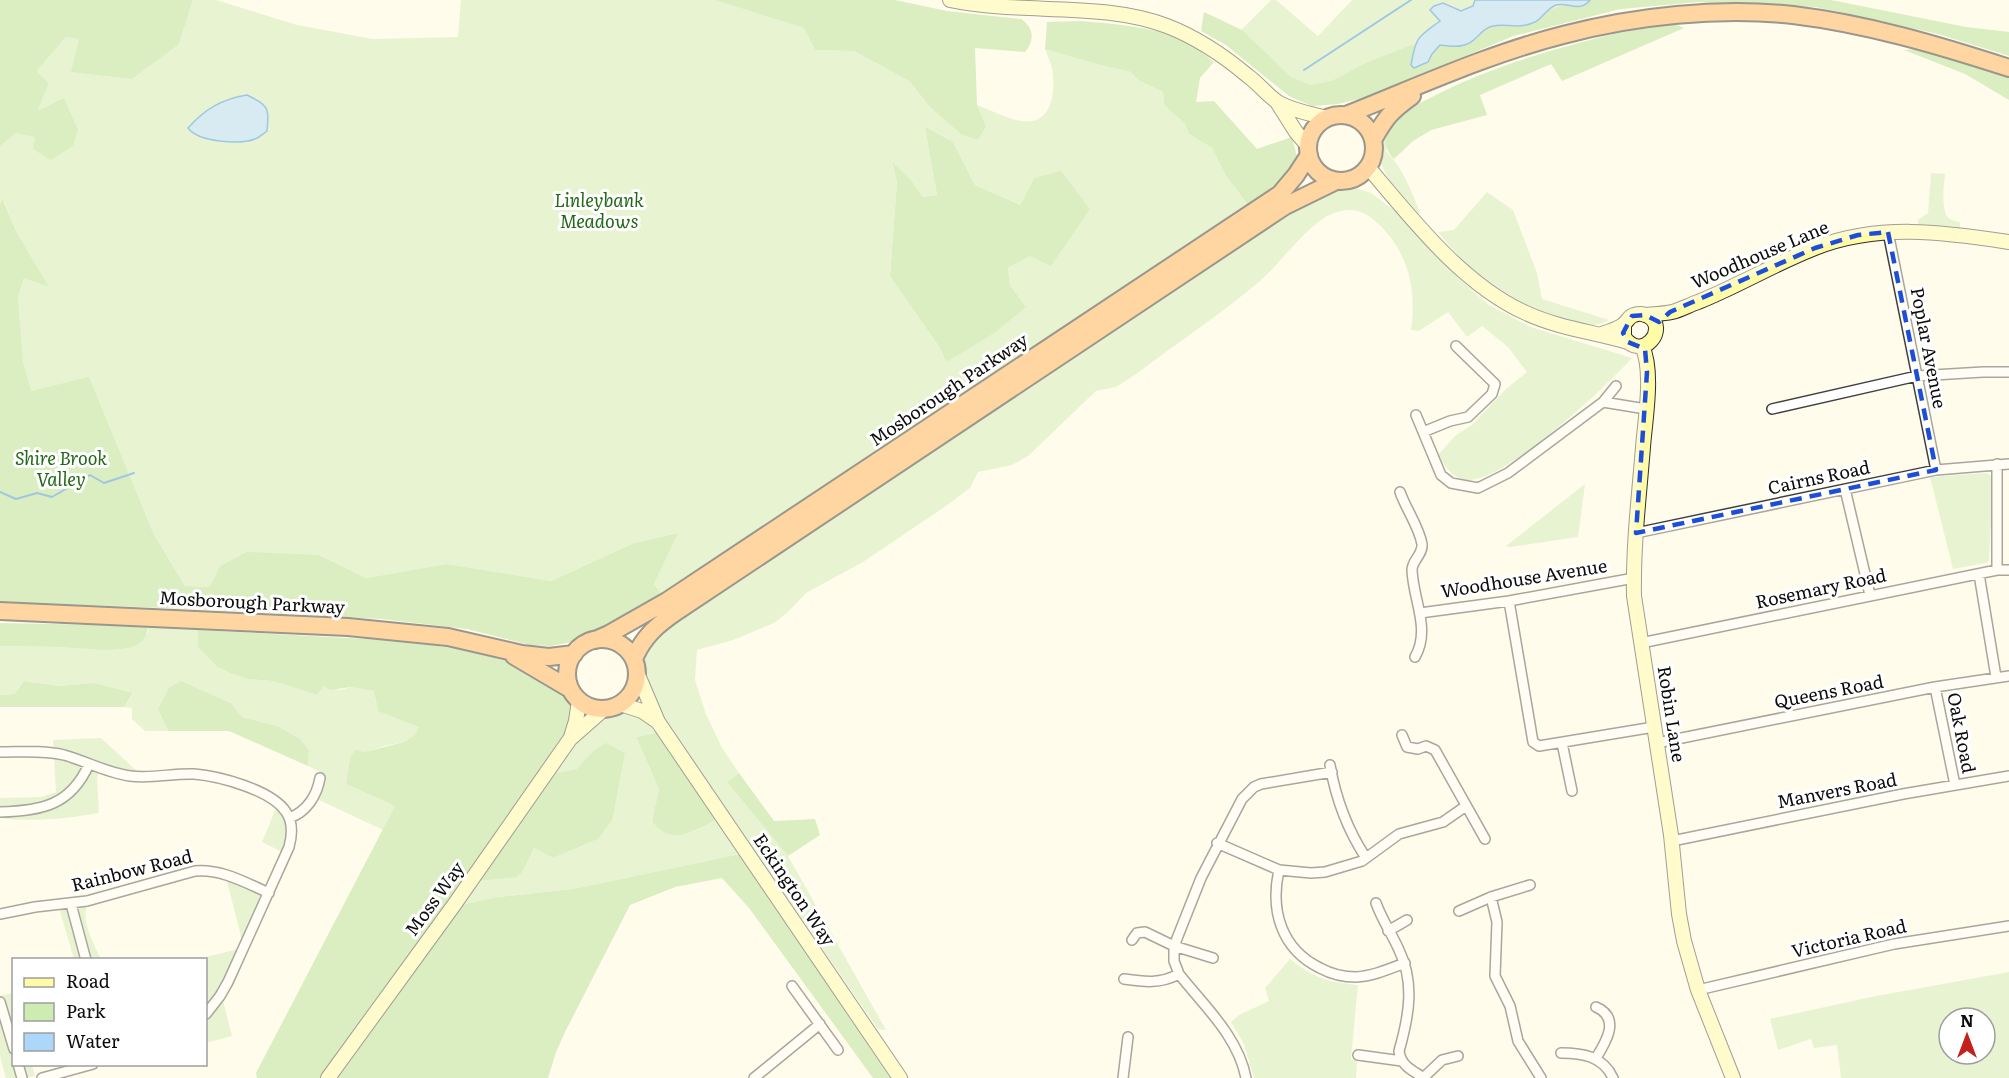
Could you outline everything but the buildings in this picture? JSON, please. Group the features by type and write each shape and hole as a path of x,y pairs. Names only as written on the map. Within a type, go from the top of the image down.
{"highway":[{"path":"1346,115 1364,124 1373,140 1374,151 1368,167 1359,176 1348,181 1336,181 1316,170 1308,151 1313,130 1327,118 1346,115 1495,57 1562,35 1640,19 1680,15 1791,15 1842,23 1898,35 2009,68"},
{"path":"1373,140 1394,108 1435,80"},
{"name":"Mosborough Parkway","path":"595,640 617,630 676,594 1280,194 1296,175 1308,151"},
{"name":"Mosborough Parkway","path":"636,668 645,637 657,625 1285,206 1336,181"},
{"name":"Mosborough Parkway","path":"0,611 358,628 448,637 549,657 574,654"},
{"path":"595,640 618,643 628,650 636,668 633,692 612,707 595,709 575,695 568,671 574,654 580,647 595,640"},
{"name":"Mosborough Parkway","path":"500,649 575,695"}],"street":[{"path":"950,0 1000,7 1124,15 1165,25 1200,41 1219,53 1277,102 1292,109 1327,118"},
{"path":"1277,102 1308,151"},
{"path":"1368,167 1437,245 1490,291 1525,313 1564,326 1602,334 1636,346 1652,341 1655,336 1655,326 1650,317 1632,316 1624,324 1602,334"},
{"name":"Woodhouse Lane","path":"1645,315 1670,312 1720,294 1815,248 1858,235 1888,232 1946,232 2009,242"},
{"name":"Poplar Avenue","path":"1888,232 1936,470"},
{"name":"Woodhouse Lane","path":"1655,326 1670,312"},
{"path":"1624,324 1623,333 1628,342"},
{"path":"1456,346 1495,384 1506,383"},
{"name":"Robin Lane","path":"1642,346 1645,352 1647,372 1646,409 1636,533 1634,596 1672,842 1679,914 1698,990 1733,1078"},
{"path":"1772,409 1917,376 2009,372"},
{"path":"1423,432 1450,421 1468,417 1492,394 1495,384"},
{"path":"1416,415 1441,475 1451,483 1478,488 1508,473 1603,402 1616,386"},
{"path":"1603,402 1646,409"},
{"path":"1997,464 1997,570"},
{"name":"Cairns Road","path":"1636,533 1936,470 2009,464"},
{"path":"1845,489 1870,595"},
{"path":"1400,492 1422,545 1420,555 1412,568 1420,613 1422,642 1414,657"},
{"name":"Rosemary Road","path":"1641,643 1870,595 1997,570 2009,570"},
{"path":"1979,574 1996,676"},
{"name":"Woodhouse Avenue","path":"1420,613 1509,601 1634,578"},
{"path":"1509,601 1533,742 1539,746 1654,728"},
{"name":"Eckington Way","path":"636,668 658,722 900,1078"},
{"name":"Queens Road","path":"1657,744 1935,687 1996,676 2009,676"},
{"name":"Oak Road","path":"1935,687 1955,785"},
{"name":"Moss Way","path":"328,1078 454,905 570,739 576,722 575,695"},
{"name":"Eckington Way","path":"612,707 642,711 658,722"},
{"name":"Moss Way","path":"570,739 612,707"},
{"path":"1402,735 1407,747 1418,749 1431,747 1435,750 1485,839"},
{"path":"1562,743 1572,791"},
{"path":"0,752 52,753 134,777 192,774 217,777 249,788 284,809 292,828 289,847 228,982 207,1013"},
{"path":"0,812 40,808 64,798 80,782 89,764"},
{"path":"1246,1078 1244,1065 1230,1035 1179,974 1174,961 1174,946 1217,843 1242,799 1254,787 1331,769 1338,803 1366,858"},
{"name":"Manvers Road","path":"1672,842 2009,776"},
{"path":"289,818 304,810 314,796 320,778"},
{"path":"1217,843 1279,870 1318,873 1366,858 1399,834 1443,822 1467,806"},
{"path":"1279,870 1276,894 1278,918 1287,940 1304,959 1327,972 1355,977 1405,963"},
{"name":"Rainbow Road","path":"0,914 87,901 181,874 204,871 226,874 269,893"},
{"path":"1459,911 1491,897 1530,885"},
{"path":"1491,897 1497,922 1495,976 1510,1006 1518,1041 1541,1078"},
{"path":"1376,903 1409,975 1409,1007 1400,1051 1402,1061 1424,1078 1442,1060 1458,1056"},
{"path":"71,904 85,958"},
{"path":"1388,931 1407,920"},
{"name":"Victoria Road","path":"1698,990 1894,944 2009,926"},
{"path":"1132,940 1142,932 1174,946 1213,958"},
{"path":"1124,979 1156,982 1168,980 1179,974"},
{"path":"792,986 838,1050"},
{"path":"0,1002 12,1042"},
{"path":"1596,1007 1608,1015 1610,1025 1609,1035 1596,1058"},
{"path":"754,1078 820,1024"},
{"path":"1123,1078 1128,1037"},
{"path":"1561,1053 1583,1054 1596,1058 1613,1078"},
{"path":"1358,1055 1402,1061"},
{"path":"42,1078 89,1066"}],"highlighted area":[{"path":"1888,232 1936,470 1636,533 1647,372 1645,349 1628,342 1623,333 1632,316 1645,315 1659,322 1670,312 1815,248 1858,235"}],"green space":[{"path":"0,0 193,0 179,44 132,79 71,72 79,39 66,37 37,71 49,83 37,111 64,98 78,130 73,146 51,160 33,149 35,137 16,133 0,146"},
{"path":"193,0 216,0 297,25 373,39 458,37 461,0 714,0 804,28 815,50 854,51 909,81 930,107 986,126 977,105 1021,121 1038,119 1044,115 1053,93 1052,69 1045,49 1131,72 1138,80 1163,92 1164,105 1185,124 1189,134 1212,148 1226,176 1249,206 663,596 654,584 677,533 634,543 551,581 447,564 366,578 319,555 220,566 209,587 185,586 153,533 0,530 20,322 18,297 24,278 48,286 16,231 4,201 0,203 0,94 49,83 37,71 66,37 179,44","holes":["926,126 953,142 975,185 1020,205 1034,178 1030,256 1008,268 1010,285 1026,307 946,362 940,348 890,276 897,182 892,163 911,180 923,197 937,195"]},
{"path":"714,0 895,0 947,11 1021,19 1029,26 1032,39 1025,52 975,48 977,105 986,126 978,140 961,134 930,107 909,81 854,51 815,50 804,28"},
{"path":"1271,0 1276,0 1318,36 1352,0 1696,0 1697,2 1620,9 1513,36 1367,97 1337,104 1312,106 1289,96 1226,45"},
{"path":"1583,0 1831,0 1966,27 2009,32 2009,56 1938,34 1816,7 1697,2 1620,9 1513,36 1367,97 1337,104 1312,106 1289,96 1226,45 1201,31 1204,12 1242,30 1291,77 1310,85 1332,81 1364,64 1406,47 1459,32 1465,34"},
{"path":"1080,21 1139,28 1170,35 1195,47 1214,62 1200,78 1196,102 1214,101 1257,149 1292,137 1297,157 1278,188 1249,206 1226,176 1212,148 1189,134 1185,124 1164,105 1163,92 1138,80 1131,72 1045,49 1047,22"},
{"path":"1672,23 1684,28 1562,81 1551,64 1480,95 1487,115 1431,130 1413,141 1394,159 1389,153 1385,141 1386,135 1396,118 1412,107 1468,80 1566,46"},
{"path":"1919,49 2009,76 2009,100 1965,74 1904,50"},
{"path":"1392,119 1386,151 1403,173 1421,215 1399,194 1381,163 1378,144"},
{"path":"925,126 953,142 975,185 1020,205 1034,178 1061,171 1090,209 1051,266 1030,256 1008,268 1010,285 1026,307 993,334 946,362 940,348 890,276 897,182 892,162 911,180 923,197 937,195"},
{"path":"1931,173 1945,174 1943,198 1945,211 1950,219 1960,222 1960,229 1948,226 1918,226 1918,220 1928,213"},
{"path":"1349,186 1371,193 1395,211 1459,279 1489,305 1531,327 1632,358 1601,390 1554,431 1506,466 1485,477 1468,480 1458,477 1446,467 1439,454 1455,436 1472,425 1506,389 1527,372 1508,347 1482,326 1467,337 1448,312 1419,331 1411,330 1413,300 1411,285 1408,271 1396,245 1376,222 1366,215 1352,210 1334,213 1315,224 1260,281 1214,317 1116,387 1096,391 1028,456 1012,465 978,472 970,488 943,508 863,562 806,593 774,623 733,640 697,650 695,680 706,714 722,748 739,773 727,782 788,856 886,1030 878,1029 662,717 642,670 643,660 652,639 690,611 751,573 922,456 1287,215 1335,190"},
{"path":"1487,192 1513,210 1537,273 1542,299 1609,320 1595,325 1578,324 1537,310 1497,287 1461,258 1438,232 1454,230"},
{"name":"Shire Brook Valley","path":"3,200 16,231 49,287 24,278 18,297 23,363 31,391 89,377 153,533 185,586 209,587 220,566 247,552 319,555 366,578 447,564 551,581 634,543 678,533 654,584 663,596 596,633 572,642 551,646 530,645 467,629 382,619 0,602 0,203"},
{"path":"1987,473 1992,477 1993,482 1989,561 1953,569 1930,477"},
{"path":"1585,484 1578,537 1506,546"},
{"path":"0,623 148,626 144,638 136,645 104,650 0,646"},
{"path":"148,626 198,630 198,647 216,666 248,679 273,681 317,695 324,686 340,690 351,687 375,691 376,703 420,727 415,735 404,742 384,746 350,758 346,784 395,806 383,830 319,800 325,774 308,766 309,750 277,726 242,717 232,704 158,709 168,731 145,731 132,719 132,708 124,707 133,694 94,683 59,686 24,681 15,694 0,695 0,646 44,646 148,633"},
{"path":"198,630 367,639 469,650 521,666 566,691 574,703 570,731 324,1078 257,1078 256,1073 395,806 346,784 350,758 355,750 365,752 404,742 415,735 419,727 378,711 374,691 351,687 330,690 324,686 317,695 273,681 248,679 232,674 216,666 198,647"},
{"path":"24,681 59,686 94,683 133,693 124,707 0,707 0,695 15,694"},
{"path":"181,681 232,704 242,717 277,726 300,739 309,750 308,766 229,731 168,731 158,709 169,688"},
{"path":"617,712 640,717 656,733 636,737 659,789 652,821 692,832 716,820 740,854 573,889 498,897 464,904 476,881 523,871 534,848 553,858 598,839 612,821 593,751 577,769 555,773 590,730"},
{"path":"656,733 716,820 691,832 675,835 659,829 652,821 659,789 636,737"},
{"path":"101,738 138,772 102,765 97,778 99,813 50,819 0,818 0,798 41,797 56,792 53,740"},
{"path":"606,743 625,753 612,821 598,839 553,858 534,848 523,871 517,877 476,881 555,773 577,769 593,751"},
{"path":"739,773 774,821 815,819 820,835 788,856 727,782"},
{"path":"276,808 284,818 287,828 282,852 262,842"},
{"path":"740,854 890,1078 873,1078 749,908 722,878 675,887 630,905 565,1032 548,1078 335,1078 456,911 464,904 498,897 573,889"},
{"path":"226,878 256,890 259,894 260,899 242,940"},
{"path":"87,905 87,925 101,958 74,958 59,908"},
{"path":"238,949 220,989 232,1036 207,1043 207,1018 209,1015 206,957"},
{"path":"1290,959 1322,978 1358,985 1351,1059 1357,1061 1356,1078 1254,1078 1244,1044 1231,1022 1239,1015 1269,1001 1265,988"},
{"path":"2009,972 2009,1078 1841,1078 1837,1045 1814,1048 1811,1039 1778,1050 1770,1019 1871,997"},
{"path":"12,993 12,1066 32,1066 35,1076 6,1078 0,1056 0,996"}],"water":[{"path":"1475,0 1590,0 1578,7 1556,5 1538,20 1529,24 1489,27 1464,45 1440,45 1428,62 1414,68 1411,65 1419,38 1440,21 1430,10 1443,3 1461,11 1473,6"},
{"path":"247,95 266,108 267,131 258,138 240,142 220,141 193,133 188,128 214,106"}],"waterway":[{"path":"1304,70 1411,0"},
{"path":"0,492 16,499 37,493 52,497 90,475 104,483 134,473"}],"park label":[{"name":"Linleybank Meadows","path":"599,211"}]}
